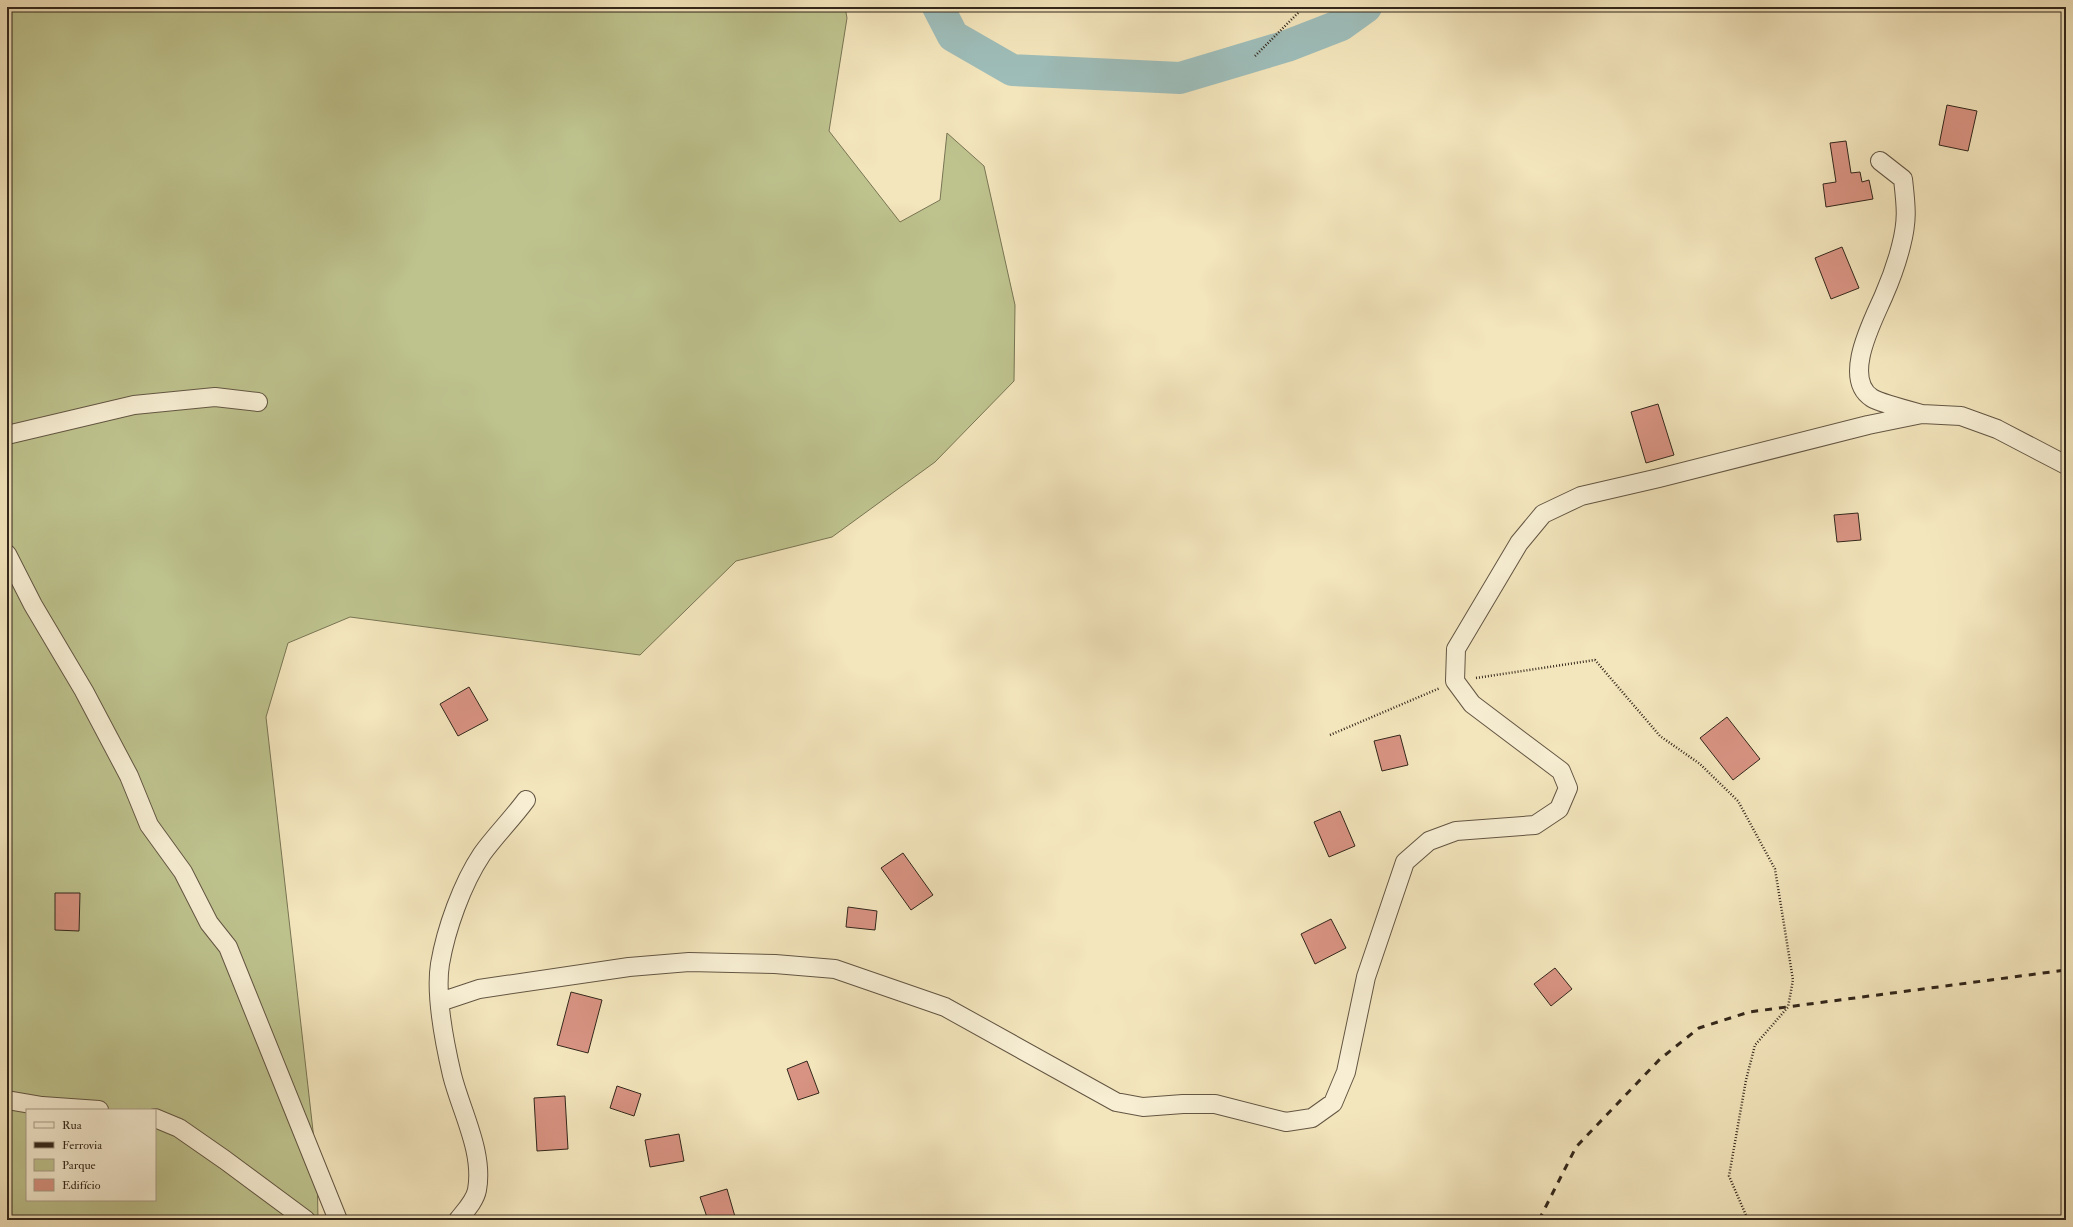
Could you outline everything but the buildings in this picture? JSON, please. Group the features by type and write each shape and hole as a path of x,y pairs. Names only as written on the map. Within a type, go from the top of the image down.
{"street":[{"path":"1880,161 1903,179 1907,217 1901,247 1885,292 1867,335 1859,361 1860,382 1872,398 1922,414"},
{"path":"7,435 134,405 215,397 258,402"},
{"path":"440,1002 478,989 629,967 689,962 775,964 836,969 945,1007 1116,1102 1143,1107 1183,1104 1215,1104 1286,1122 1312,1118 1333,1104 1346,1072 1355,1036 1366,977 1405,862 1429,841 1456,831 1536,825 1559,809 1568,788 1560,771 1472,704 1455,681 1456,649 1519,543 1543,514 1581,496 1659,478 1868,425 1922,414 1962,416 1997,429 2066,465"},
{"path":"7,554 33,605 84,691 125,770 149,825 182,872 209,923 228,947 338,1220"},
{"path":"458,1220 470,1206 477,1191 478,1165 465,1113 452,1076 440,1002 440,965 450,923 467,881 482,855 526,800"},
{"path":"7,1100 42,1106 85,1109"},
{"path":"156,1118 179,1128 306,1220"}],"path":[{"path":"1255,56 1304,7"},
{"path":"1330,735 1455,681 1595,660 1660,736 1700,764 1738,802 1775,869 1793,980 1788,1007 1754,1045 1746,1080 1729,1176 1748,1220"}],"green space":[{"path":"7,7 845,7 847,18 829,131 900,222 940,200 947,133 984,166 1015,305 1014,381 935,462 832,537 736,561 640,655 350,617 288,643 266,717 317,1166 318,1220 7,1220"}],"waterway":[{"path":"938,7 953,36 1012,70 1180,78 1287,46 1341,25 1366,7"}],"railway":[{"path":"1539,1220 1576,1147 1660,1059 1699,1028 1749,1012 2066,970"}]}
